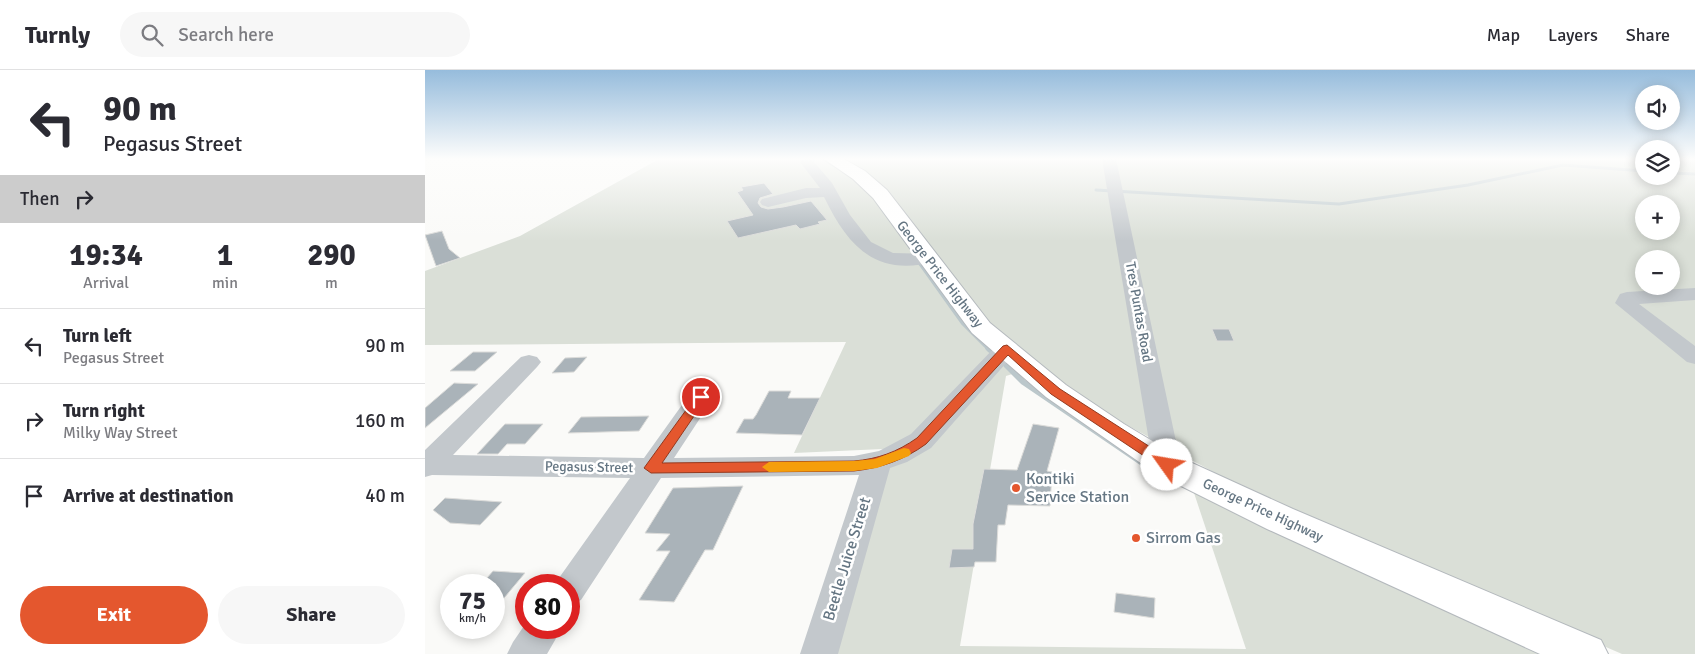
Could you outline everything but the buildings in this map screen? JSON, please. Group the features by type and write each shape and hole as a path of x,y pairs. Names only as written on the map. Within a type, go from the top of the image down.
{"highway":[{"name":"George Price Highway","path":"871,186 880,194 981,328 1007,348 1056,392 1167,465 1280,518 1587,654"}],"street":[{"path":"826,186 842,216 865,246 888,258 927,258"},
{"name":"Tres Puntas Road","path":"1114,186 1167,465"},
{"path":"768,202 806,194 830,192"},
{"path":"1695,294 1627,298 1625,303 1695,357"},
{"name":"Pegasus Street","path":"426,465 651,468 854,466 877,464 907,452 921,441 1007,348"},
{"path":"426,465 529,362"},
{"path":"580,574 701,397"},
{"name":"Beetle Juice Street","path":"819,654 877,464"},
{"path":"526,654 536,639"}],"shaded area":[{"path":"610,186 1695,186 1695,654 1622,654 1296,513 1219,475 1112,417 1051,374 992,324 981,328 1022,371 1006,376 960,646 1246,649 1190,481 1564,654 825,654 883,449 794,453 846,342 425,345 425,271 520,236"}],"waterway":[{"path":"1096,190 1339,204 1459,186"},
{"path":"918,260 963,323 990,350"},
{"path":"1006,365 1023,382 1142,463"}],"slow traffic":[{"path":"769,467 877,464 904,453"}],"place":[{"name":"Kontiki Service Station","path":"1016,488"},
{"name":"Sirrom Gas","path":"1136,538"}],"route":[{"path":"701,397 651,468 854,466 877,464 907,452 921,441 1007,348 1056,392 1167,465"}]}
